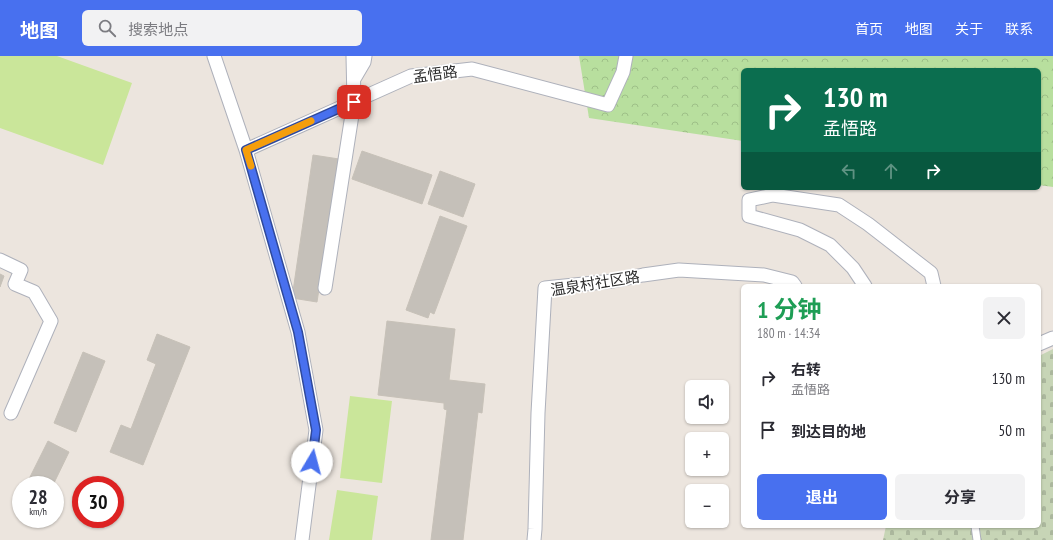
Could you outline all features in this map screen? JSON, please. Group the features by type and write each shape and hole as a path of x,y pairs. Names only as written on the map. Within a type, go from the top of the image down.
{"street":[{"path":"325,288 354,102 353,56"},
{"path":"354,79 364,62 365,56"},
{"name":"孟悟路","path":"246,150 411,76 472,69 608,105 623,72 626,56"},
{"path":"216,59 246,150 298,332 316,430 302,540"},
{"path":"864,284 853,268 830,245 800,230 749,216 749,200 773,195 839,205 868,224 931,273 934,284"},
{"path":"0,260 21,270 15,284 34,292 51,321 11,412"},
{"name":"温泉村社区路","path":"534,540 538,413 545,288 613,281 679,270 764,275 792,282 794,284"},
{"path":"1041,343 1053,338"}],"lane":[{"path":"974,528 977,540"}],"green space":[{"path":"0,56 57,56 132,83 103,165 0,128"},
{"path":"579,56 1053,56 1053,187 1041,185 1041,68 741,68 741,141 589,118"},
{"path":"1053,349 1053,540 883,540 886,528 1041,528 1041,355"},
{"path":"350,396 392,401 382,483 340,478"},
{"path":"337,490 378,496 372,540 329,540"}],"building":[{"path":"362,151 432,175 422,204 352,179"},
{"path":"313,155 339,159 317,302 292,298"},
{"path":"440,171 475,184 463,217 428,204"},
{"path":"440,216 467,226 434,314 430,312 428,318 406,310"},
{"path":"0,274 4,276 0,287"},
{"path":"387,321 455,329 449,380 485,384 482,413 478,412 463,540 431,540 447,410 444,409 444,403 378,395"},
{"path":"157,334 190,347 143,465 110,452 121,425 131,429 156,364 147,360"},
{"path":"83,352 105,361 76,432 54,423"},
{"path":"48,441 69,452 57,476 30,476"}],"slow traffic":[{"path":"251,166 246,150 311,121"}],"route":[{"path":"312,462 316,430 298,332 246,150 354,102"}]}
